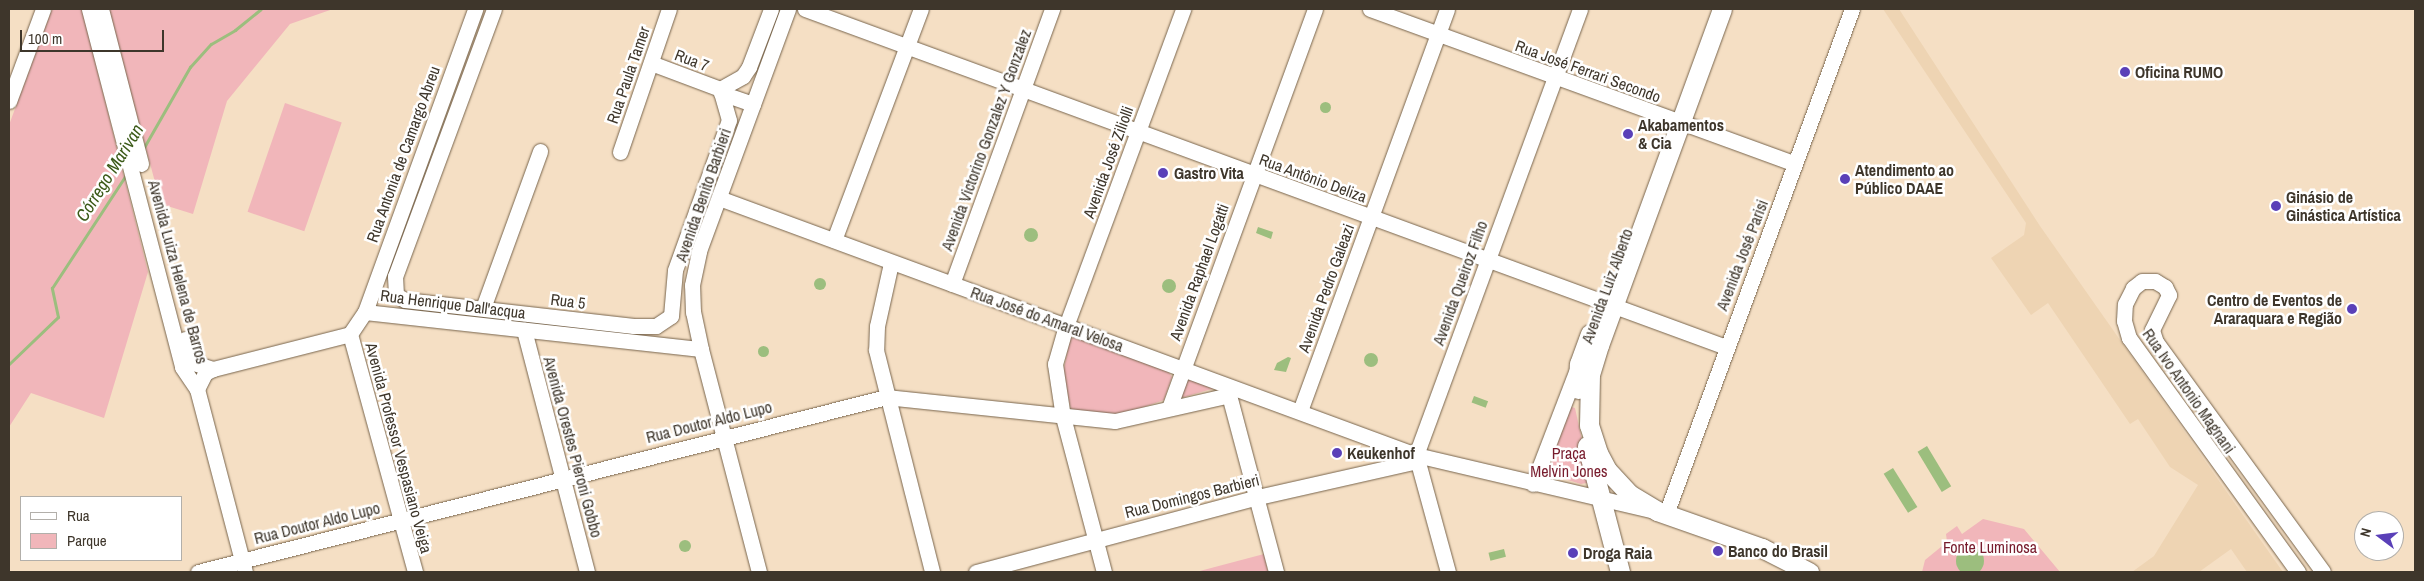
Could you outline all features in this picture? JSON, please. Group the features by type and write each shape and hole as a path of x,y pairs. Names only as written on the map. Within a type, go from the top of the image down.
{"main road":[{"name":"Avenida Luiz Alberto","path":"1620,572 1601,501 1580,408 1579,364 1606,305 1673,121 1710,9"},
{"name":"Avenida Luiz Alberto","path":"1673,121 1722,9"},
{"name":"Avenida Luiz Alberto","path":"1606,305 1590,374 1588,408 1598,453 1623,489"},
{"name":"Rua José do Amaral Velosa","path":"1623,489 1662,513 1762,548 1809,572"}],"street":[{"path":"9,101 43,9"},
{"name":"Avenida Luiza Helena de Barros","path":"89,9 128,137 190,355 194,363 213,369"},
{"name":"Avenida Luiza Helena de Barros","path":"101,9 128,137"},
{"name":"Rua Antonia de Camargo Abreu","path":"365,312 475,9"},
{"name":"Rua 5","path":"494,9 395,276 394,288 396,295 406,300 634,326 666,322 671,316 675,270 729,120 722,89"},
{"name":"Rua Paula Tamer","path":"620,152 669,9"},
{"path":"722,89 743,76 749,67 770,9"},
{"name":"Avenida Benito Barbieri","path":"759,572 701,349 693,312 692,285 699,251 788,9"},
{"name":"Rua Antônio Deliza","path":"805,9 1138,133 1254,174 1486,262 1726,347"},
{"path":"834,240 921,9"},
{"name":"Avenida Victorino Gonzalez Y Gonzalez","path":"952,284 1052,9"},
{"name":"Avenida José Ziliolli","path":"1104,572 1063,417 1055,364 1066,326 1183,9"},
{"name":"Avenida Raphael Logatti","path":"1169,408 1316,9"},
{"name":"Rua José Ferrari Secondo","path":"1370,9 1795,164"},
{"name":"Avenida Pedro Galeazi","path":"1300,411 1447,9"},
{"name":"Avenida Queiroz Filho","path":"1417,458 1486,262 1580,9"},
{"name":"Avenida José Parisi","path":"1662,513 1852,9"},
{"name":"Rua 7","path":"651,63 754,99"},
{"path":"483,308 540,151"},
{"name":"Rua José do Amaral Velosa","path":"719,198 1182,370 1230,392 1300,411 1376,438 1417,458 1601,501 1662,513"},
{"name":"Avenida Luiza Helena de Barros","path":"149,216 182,366 197,389 243,566"},
{"path":"891,263 877,326 876,350 886,396 932,572"},
{"name":"Rua Ivo Antonio Magnani","path":"2298,572 2129,338 2124,321 2125,304 2133,288 2142,281 2155,281 2165,287 2169,296 2152,330 2156,342 2323,572"},
{"name":"Rua Henrique Dall'acqua","path":"350,334 365,312 701,349"},
{"name":"Avenida Orestes Pieroni Gobbo","path":"524,330 587,572"},
{"path":"197,389 206,374 213,369 350,334"},
{"name":"Avenida Professor Vespasiano Veiga","path":"350,334 415,572"},
{"path":"1533,484 1579,364"},
{"path":"1230,392 1276,572"},
{"name":"Rua Doutor Aldo Lupo","path":"198,572 243,566 402,520 562,477 886,396 1115,422 1230,392"},
{"path":"1376,438 1394,464"},
{"path":"1417,458 1448,572"},
{"name":"Rua Domingos Barbieri","path":"976,572 1095,539 1417,458"}],"shaded area":[{"path":"1883,9 1899,9 2040,226 2283,572 2247,572 2231,549 2199,572 2132,572 2154,556 2198,485 2170,467 2138,419 2130,424 2048,303 2031,315 1991,258 2024,235 2026,223"},
{"path":"1325,101 1331,107 1325,113 1319,107"},
{"path":"1258,227 1273,232 1271,239 1256,233"},
{"path":"1031,228 1036,230 1038,235 1036,240 1031,242 1026,240 1024,235 1026,230"},
{"path":"822,278 825,279 825,289 818,290 815,289 814,282 815,279"},
{"path":"1166,279 1172,279 1176,286 1172,293 1166,293 1162,289 1162,283"},
{"path":"763,345 769,351 763,357 757,351"},
{"path":"1371,353 1376,355 1378,360 1376,365 1371,367 1366,365 1364,360 1366,355"},
{"path":"1288,357 1291,358 1286,372 1274,370 1277,363"},
{"path":"1474,396 1488,401 1486,408 1472,403"},
{"path":"1927,446 1951,486 1942,492 1918,452"},
{"path":"1893,468 1917,507 1908,513 1884,474"},
{"path":"683,540 687,540 691,546 687,552 683,552 679,548 679,544"},
{"path":"1970,547 1980,551 1984,561 1980,571 1970,575 1960,571 1956,561 1960,551"},
{"path":"1504,549 1506,557 1490,561 1488,553"}],"green space":[{"path":"52,9 82,9 148,272 104,418 31,393 9,427 9,125"},
{"path":"108,9 333,9 290,24 227,101 193,214 161,204"},
{"path":"285,103 342,123 304,231 248,212"},
{"path":"1076,337 1168,371 1172,377 1164,400 1118,416 1071,410 1063,373 1070,339"},
{"path":"1187,378 1215,388 1181,398"},
{"name":"Praça Melvin Jones","path":"1571,407 1575,408 1590,477 1587,483 1581,484 1558,477 1551,461"},
{"name":"Fonte Luminosa","path":"1983,519 2024,529 2060,572 1922,572 1925,560 1947,542 1946,534 1957,526 1962,534"},
{"path":"1264,554 1268,572 1196,572"}],"waterway":[{"name":"Córrego Marivan","path":"143,149 190,67 211,44 235,30 261,9"},
{"name":"Córrego Marivan","path":"9,364 58,317 52,288 126,175"}],"place":[{"name":"Oficina RUMO","path":"2125,72"},
{"name":"Akabamentos & Cia","path":"1628,134"},
{"name":"Gastro Vita","path":"1163,173"},
{"name":"Atendimento ao Público DAAE","path":"1845,179"},
{"name":"Ginásio de Ginástica Artística","path":"2276,206"},
{"name":"Centro de Eventos de Araraquara e Região","path":"2352,309"},
{"name":"Keukenhof","path":"1337,453"},
{"name":"Banco do Brasil","path":"1718,551"},
{"name":"Droga Raia","path":"1573,553"}]}
